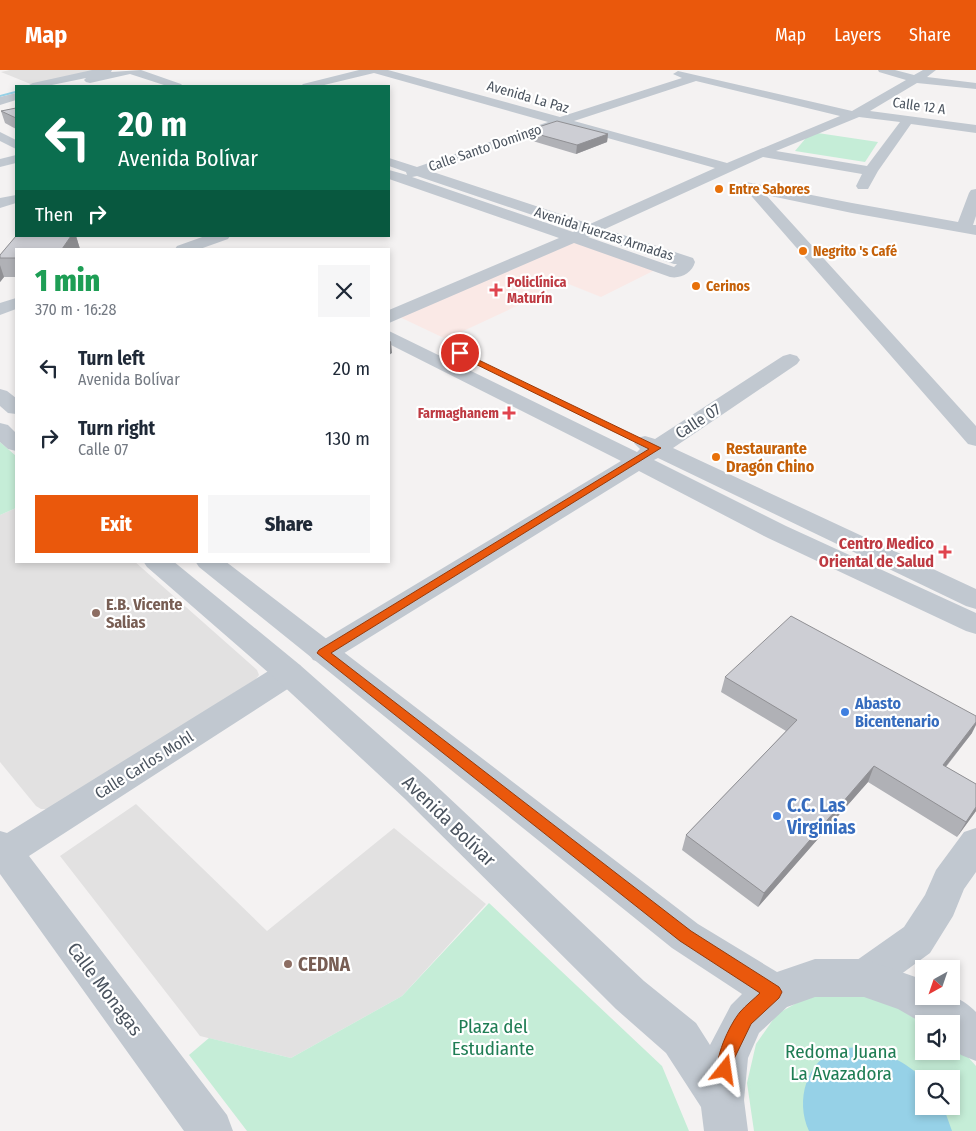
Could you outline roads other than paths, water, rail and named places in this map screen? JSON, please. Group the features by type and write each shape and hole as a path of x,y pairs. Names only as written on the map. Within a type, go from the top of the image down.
{"street":[{"path":"38,85 109,71 131,70 173,85"},
{"path":"311,85 374,70"},
{"name":"Avenida La Paz","path":"374,70 729,168"},
{"name":"Avenida La Paz","path":"404,70 573,117 729,168"},
{"path":"883,70 914,79 976,86"},
{"path":"390,318 761,153 859,112 931,70"},
{"path":"65,85 109,71 147,85"},
{"name":"Calle 12 A","path":"668,72 692,74 859,112 976,129"},
{"name":"Calle Santo Domingo","path":"392,177 416,172 692,74"},
{"path":"0,94 15,90"},
{"path":"0,100 15,97"},
{"path":"852,208 871,171 908,120"},
{"path":"0,136 15,144"},
{"path":"0,145 15,153"},
{"path":"761,153 871,171"},
{"path":"0,163 15,159"},
{"name":"Avenida Fuerzas Armadas","path":"390,162 687,262 686,266 676,273 392,177"},
{"path":"729,168 752,188 976,439"},
{"path":"752,188 970,229 976,193"},
{"path":"0,203 15,199"},
{"path":"182,237 208,243"},
{"path":"0,309 15,303"},
{"path":"390,319 647,455 777,532 976,624"},
{"path":"390,337 647,455 976,600"},
{"name":"Calle 07","path":"323,653 647,455 790,360"},
{"path":"0,394 15,407"},
{"path":"0,430 15,443"},
{"name":"Avenida Bolívar","path":"158,563 289,673 416,788 630,995 681,1038 724,1116"},
{"path":"210,563 685,936 774,992"},
{"name":"Calle Carlos Mohl","path":"2,852 289,673"},
{"path":"864,978 917,940 940,904 949,881 976,843"},
{"name":"Calle Monagas","path":"2,852 211,1131"},
{"path":"724,1116 727,1055 745,1018 774,992 815,978 864,978 909,992 954,1019 976,1040"}],"water":[{"path":"862,1047 880,1052 910,1067 915,1071 915,1115 946,1115 952,1131 809,1131 803,1107 806,1083 818,1062 828,1054 842,1048"}],"waterway":[{"path":"0,96 15,92"}],"place":[{"name":"Entre Sabores","path":"719,189"},
{"name":"Negrito 's Café","path":"803,251"},
{"name":"Cerinos","path":"696,286"},
{"name":"Policlínica Maturín","path":"496,290"},
{"name":"Farmaghanem","path":"509,413"},
{"name":"Restaurante Dragón Chino","path":"716,457"},
{"name":"Centro Medico Oriental de Salud","path":"945,552"},
{"name":"E.B. Vicente Salias","path":"96,613"},
{"name":"Abasto Bicentenario","path":"845,712"},
{"name":"C.C. Las Virginias","path":"777,816"},
{"name":"CEDNA","path":"288,964"}],"park label":[{"name":"Plaza del Estudiante","path":"493,1037"},
{"name":"Redoma Juana La Avazadora","path":"841,1062"}]}
